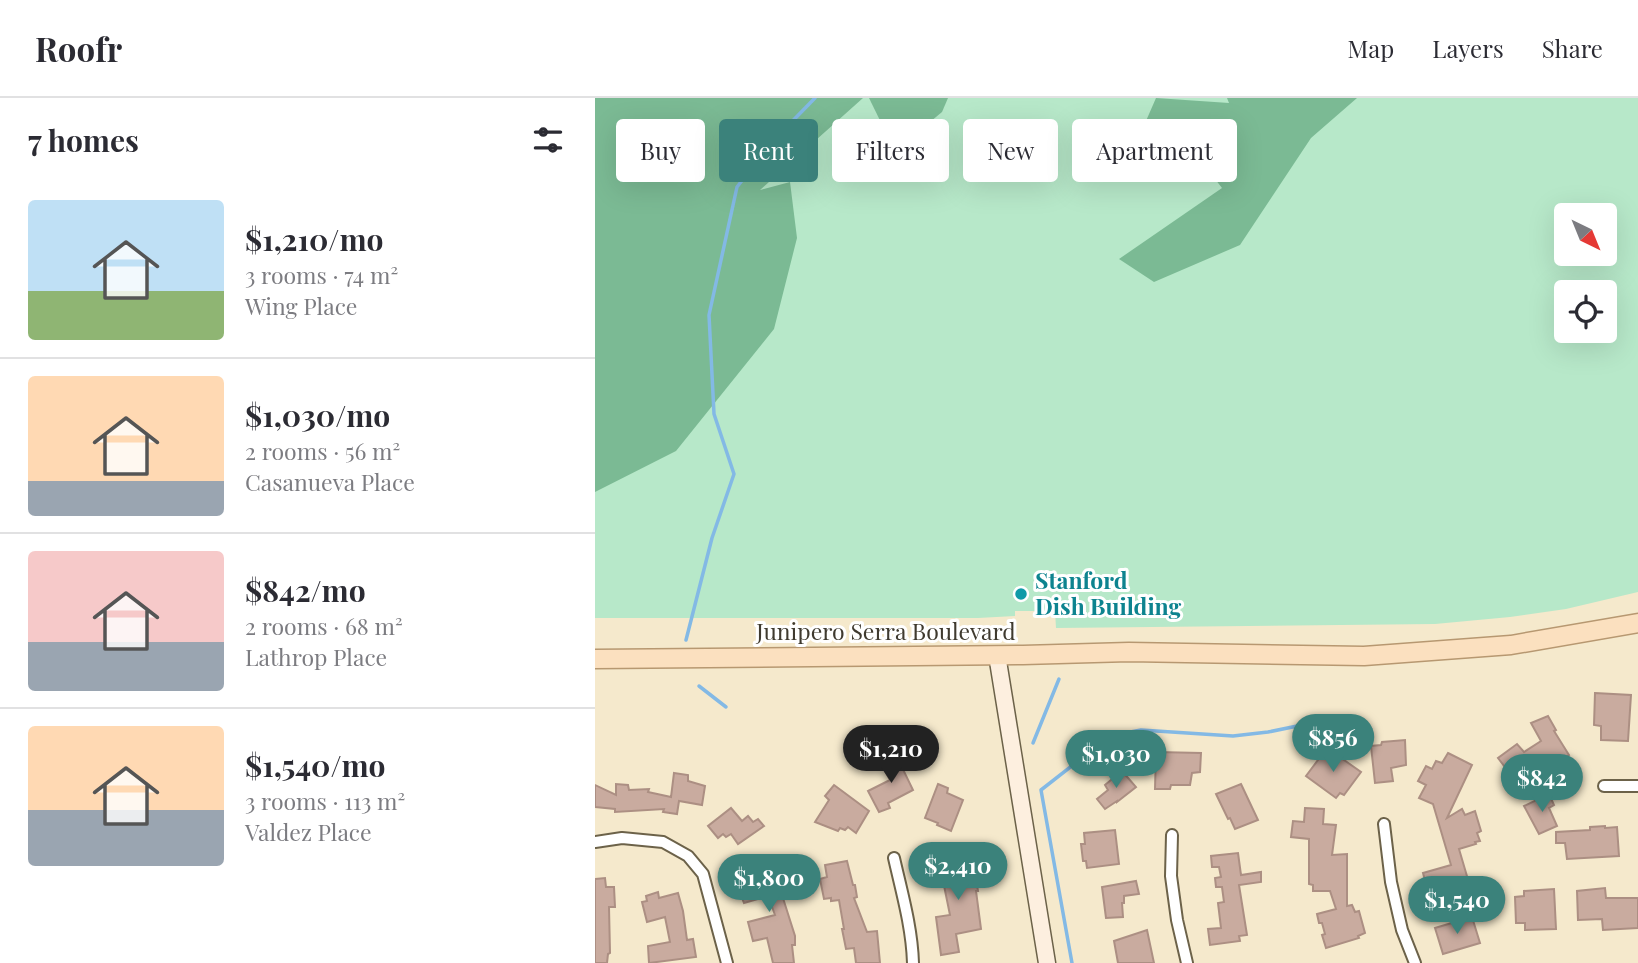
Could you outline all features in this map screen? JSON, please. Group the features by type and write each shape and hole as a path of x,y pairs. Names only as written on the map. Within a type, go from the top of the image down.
{"main road":[{"name":"Junipero Serra Boulevard","path":"595,659 1129,652 1364,656 1511,645 1637,623"}],"street":[{"path":"997,655 1047,963"},
{"path":"1604,786 1638,786"},
{"path":"1384,824 1391,882 1402,930 1415,963"},
{"path":"1172,835 1171,876 1187,963"},
{"path":"595,842 622,838 663,842 688,856 703,874 727,963"},
{"path":"894,859 913,948 913,963"}],"green space":[{"path":"595,98 1638,98 1638,592 1566,609 1435,624 1056,628 1055,611 1015,611 1015,616 595,618"},
{"path":"595,98 863,98 839,119 832,119 832,126 818,138 818,119 719,119 719,182 769,182 760,190 790,182 797,238 774,329 676,451 595,492"},
{"path":"869,98 948,98 942,112 934,119 879,119"},
{"path":"1156,98 1229,103 1227,98 1357,98 1311,138 1240,245 1154,282 1119,259 1222,188 1217,182 1237,182 1237,119 1147,119"}],"building":[{"path":"1595,693 1631,695 1628,741 1601,740 1601,726 1594,725"},
{"path":"1548,716 1569,755 1558,764 1552,758 1532,774 1529,769 1514,779 1498,758 1517,744 1524,752 1541,741 1531,723"},
{"path":"1405,740 1406,765 1391,768 1393,781 1375,783 1371,746"},
{"path":"1327,748 1361,772 1344,795 1340,793 1336,798 1306,776"},
{"path":"1156,752 1201,753 1200,772 1192,773 1190,785 1171,785 1170,789 1155,789"},
{"path":"1448,753 1472,765 1447,818 1462,809 1465,815 1475,811 1481,831 1477,833 1480,841 1459,849 1469,883 1478,880 1482,892 1437,906 1432,887 1427,888 1423,873 1451,865 1433,804 1419,798 1426,785 1418,781 1426,766 1432,769 1436,761 1442,763"},
{"path":"896,755 913,790 888,803 890,808 879,812 868,791 890,780 881,764"},
{"path":"1122,771 1136,787 1105,809 1097,799 1108,790 1105,785"},
{"path":"674,773 688,775 688,781 705,786 702,805 679,801 677,814 663,812 664,809 615,812 615,809 595,807 595,785 616,795 616,784 628,785 629,790 649,789 648,792 671,797"},
{"path":"938,784 948,788 947,793 963,800 951,831 925,818"},
{"path":"1241,784 1258,820 1235,829 1216,794"},
{"path":"834,785 869,811 856,833 848,827 838,831 815,822 829,800 825,796"},
{"path":"1549,794 1554,805 1549,808 1557,826 1539,834 1524,806"},
{"path":"731,808 742,821 748,816 753,822 758,819 764,826 738,844 731,834 726,837 723,834 718,838 708,826"},
{"path":"1305,808 1324,809 1323,824 1336,825 1332,855 1347,854 1347,906 1352,905 1355,912 1359,911 1365,933 1358,936 1359,938 1326,948 1322,935 1325,934 1317,914 1336,909 1330,891 1313,891 1313,885 1309,884 1309,839 1291,837 1293,821 1304,822"},
{"path":"1590,827 1617,827 1619,856 1567,859 1565,843 1556,843 1556,832 1590,830"},
{"path":"1115,830 1119,864 1087,868 1086,861 1083,861 1081,844 1085,844 1084,833"},
{"path":"1238,853 1241,875 1261,872 1261,882 1239,885 1247,935 1239,936 1240,941 1210,945 1208,929 1221,928 1218,903 1224,902 1222,887 1216,887 1215,878 1221,877 1219,867 1212,867 1211,856"},
{"path":"972,855 981,929 956,934 959,952 941,955 936,917 950,915 939,861"},
{"path":"847,861 855,885 857,897 854,898 867,932 877,931 880,963 856,963 854,948 846,949 839,900 824,899 820,879 827,877 825,865"},
{"path":"754,867 758,876 764,873 768,882 781,879 785,894 782,895 795,936 795,945 792,945 794,963 773,963 767,938 753,941 748,922 775,915 768,896 744,903 733,875"},
{"path":"605,878 606,887 614,887 615,907 609,907 610,953 607,963 595,963 595,879"},
{"path":"1136,881 1139,894 1124,896 1123,917 1106,918 1102,887"},
{"path":"1605,888 1606,898 1638,898 1638,928 1603,930 1602,919 1578,920 1577,891"},
{"path":"1554,889 1556,929 1525,930 1525,923 1516,923 1515,897 1524,896 1524,891"},
{"path":"658,892 659,898 678,893 687,940 693,939 696,957 649,963 648,946 670,942 665,917 647,922 642,902 647,901 646,896"},
{"path":"1472,917 1480,943 1443,954 1435,928"},
{"path":"1147,930 1154,963 1118,963 1114,941"}],"waterway":[{"path":"686,640 712,538 734,474 714,414 709,315 737,187 773,141 815,98"},
{"path":"1033,743 1059,679"},
{"path":"699,686 726,707"},
{"path":"1072,963 1041,790 1087,754 1120,734 1141,730 1233,736 1268,732 1341,717"}],"place":[{"name":"Stanford Dish Building","path":"1021,594"}]}
